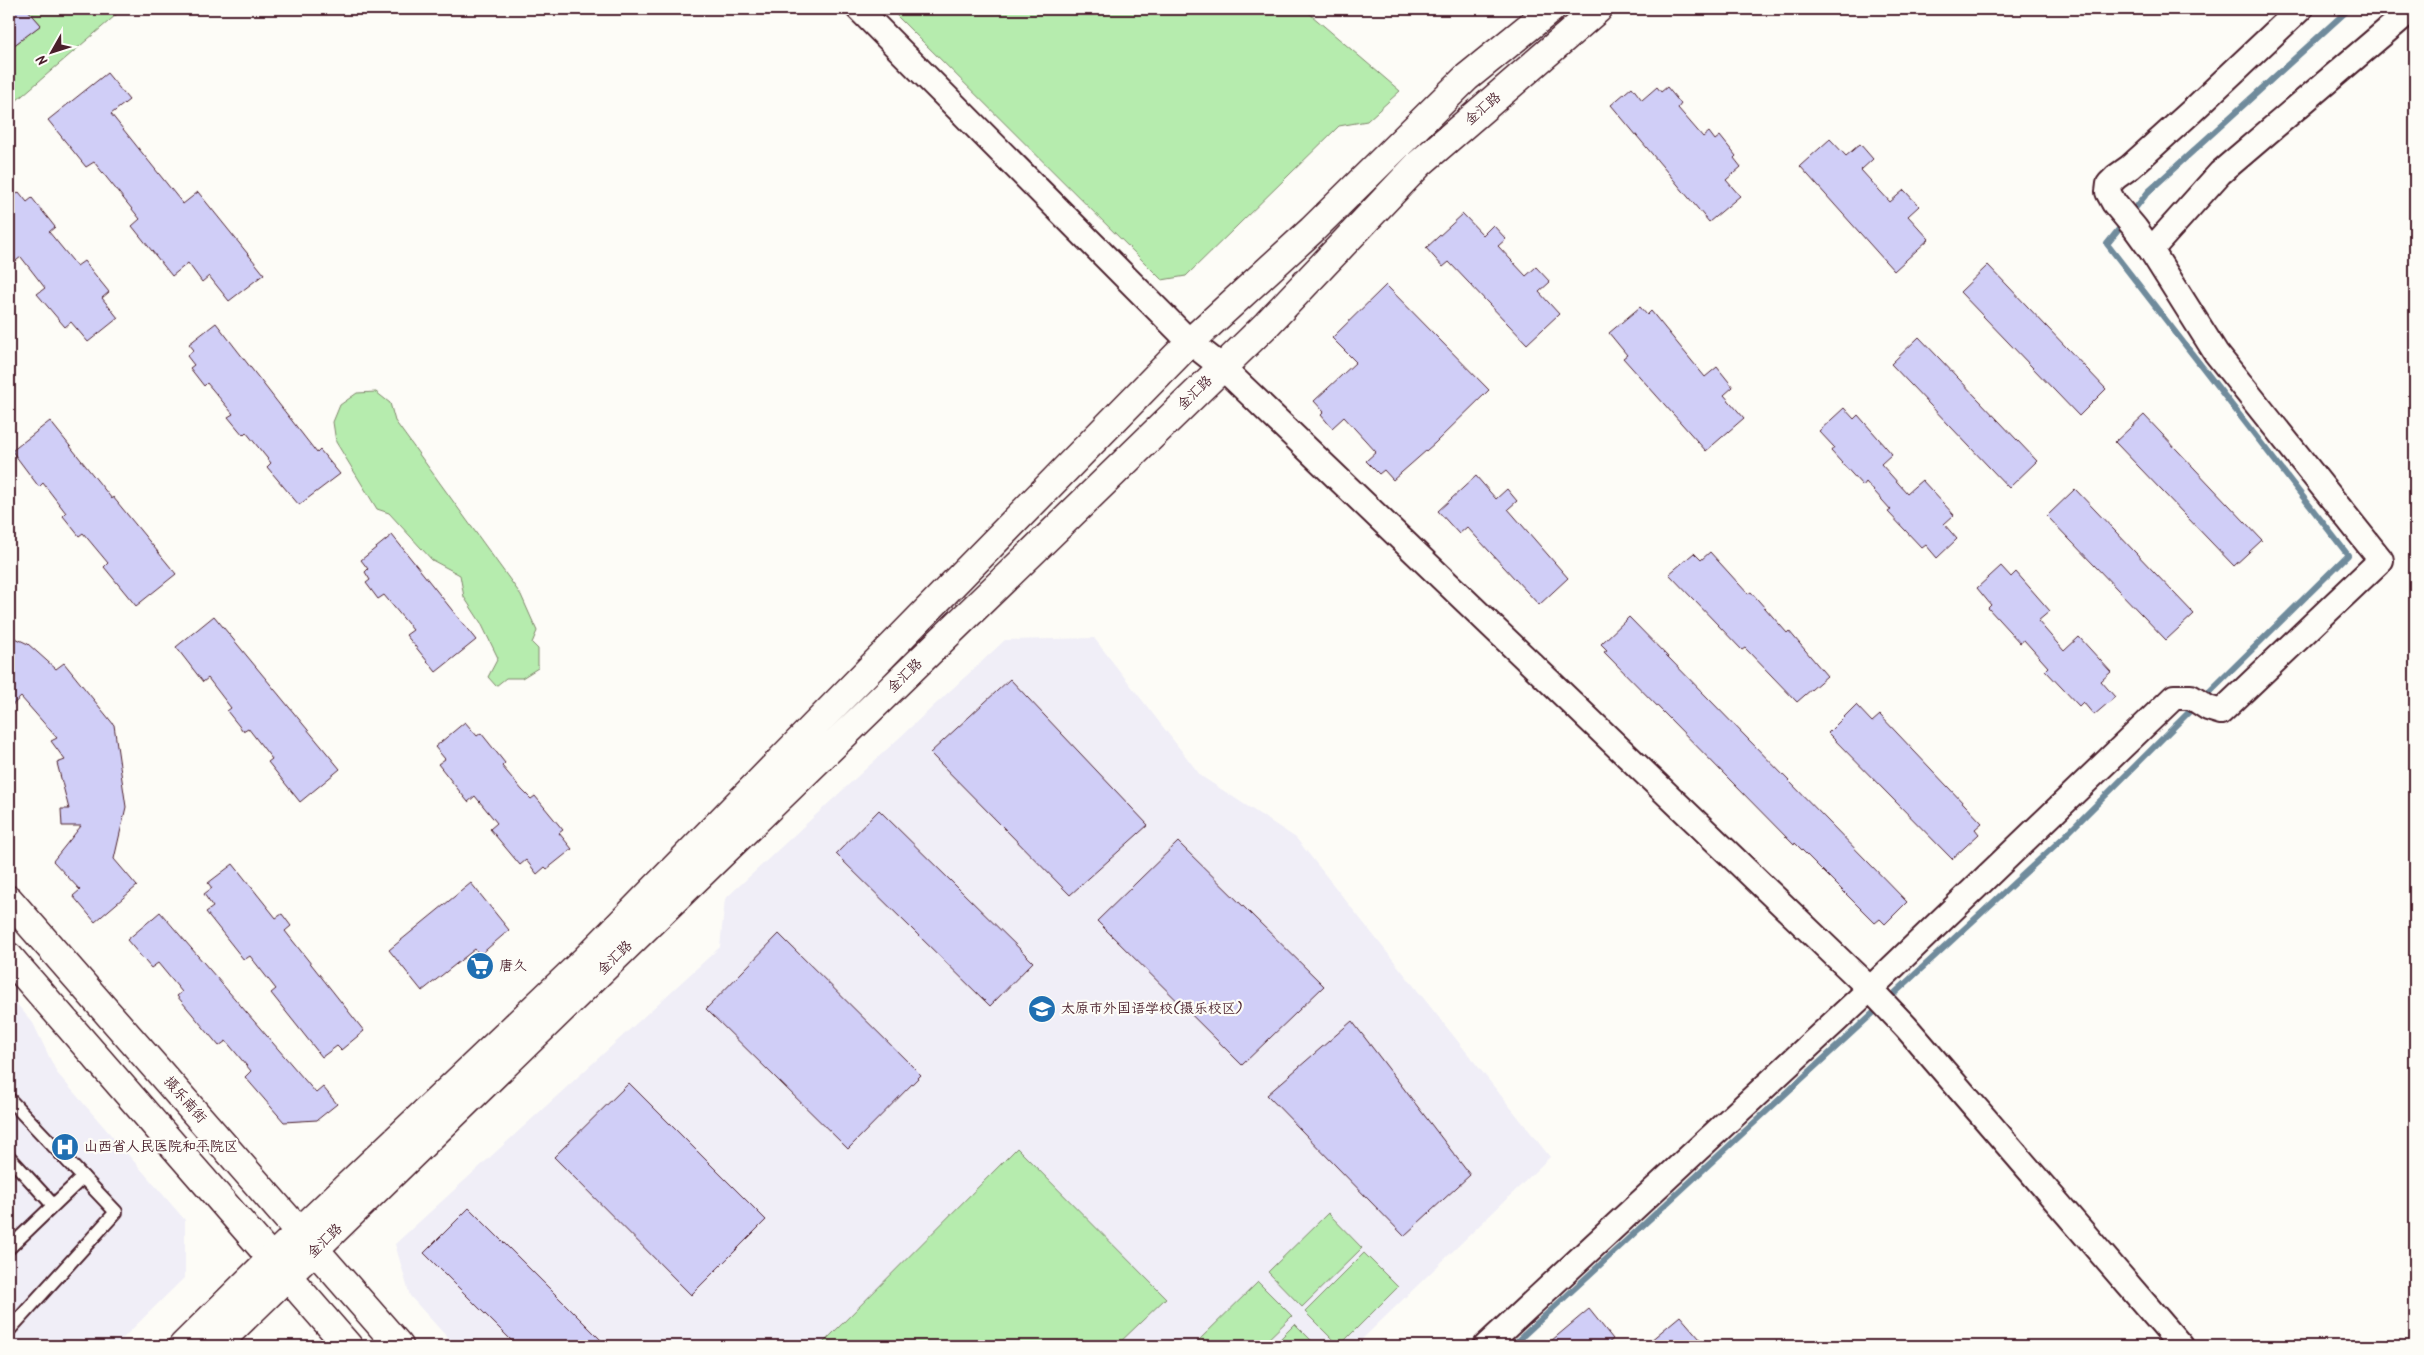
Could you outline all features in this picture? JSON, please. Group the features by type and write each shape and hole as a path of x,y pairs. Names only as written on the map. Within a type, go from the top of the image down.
{"street":[{"path":"859,9 1190,342 1221,368 1870,989 1906,1027 2180,1346"},
{"name":"金汇路","path":"308,1241 1190,342 1312,230 1466,78 1550,9"},
{"name":"金汇路","path":"182,1346 308,1241 1221,368 1266,324 1419,164 1598,9"},
{"path":"1486,1346 1870,989 2174,696 2200,702 2221,712 2381,560 2216,353 2151,250 2114,203 2108,192 2109,184 2116,177 2130,167 2192,111 2300,9"},
{"path":"2151,250 2220,174 2412,9"},
{"name":"摄乐南街","path":"9,900 399,1346"},
{"path":"9,957 348,1346"},
{"name":"金汇路","path":"215,1346 279,1267"}],"lane":[{"path":"9,1099 116,1212 9,1330"},
{"path":"9,1157 53,1205"},
{"path":"9,1248 83,1177"}],"shaded area":[{"name":"太原市外国语学校(摄乐校区)","path":"1094,638 1201,776 1296,838 1550,1157 1355,1346 455,1346 410,1296 395,1244 720,947 725,899 1005,640"},
{"name":"山西省人民医院和平院区","path":"9,995 33,1023 57,1073 185,1220 185,1277 115,1346 9,1346"}],"green space":[{"path":"27,9 123,9 9,107 9,49 41,25"},
{"path":"890,9 1304,9 1400,91 1367,121 1339,126 1186,276 1162,280"},
{"path":"376,392 390,403 395,421 521,595 537,631 532,643 538,649 538,668 522,678 506,678 496,686 488,677 498,658 481,623 464,597 460,575 432,560 389,513 377,509 336,442 333,422 340,405 357,393"},
{"path":"1017,1148 1166,1298 1116,1346 820,1346"},
{"path":"1328,1213 1362,1248 1302,1307 1268,1272"},
{"path":"1364,1253 1398,1287 1339,1346 1305,1312"},
{"path":"1258,1282 1292,1316 1261,1346 1203,1346 1198,1341"},
{"path":"1295,1324 1317,1346 1273,1346"}],"building":[{"path":"9,9 27,9 41,25 9,49"},
{"path":"107,73 129,100 111,114 183,204 198,192 264,274 229,301 209,276 202,282 188,263 172,276 132,226 140,219 94,162 86,167 48,120"},
{"path":"1632,87 1642,100 1657,87 1661,92 1667,87 1681,104 1678,108 1703,137 1709,132 1715,140 1720,136 1736,156 1734,158 1741,167 1726,180 1740,196 1709,222 1611,105"},
{"path":"1830,139 1846,156 1860,144 1873,159 1861,170 1890,202 1904,190 1919,206 1908,216 1929,239 1894,271 1800,166"},
{"path":"19,192 27,202 32,198 55,227 49,232 77,266 84,261 109,292 102,298 118,318 88,342 71,322 65,327 37,294 45,288 21,257 9,266 9,201"},
{"path":"1463,214 1483,235 1493,225 1506,239 1498,246 1526,276 1536,267 1550,282 1539,292 1559,314 1527,344 1449,262 1443,267 1426,248"},
{"path":"1988,265 2106,389 2079,416 1960,292"},
{"path":"1386,285 1489,390 1435,443 1393,480 1384,470 1379,474 1366,461 1376,452 1344,417 1332,428 1321,415 1324,412 1314,401 1356,362 1332,338"},
{"path":"1640,307 1647,315 1651,311 1705,377 1717,367 1733,387 1724,395 1744,418 1706,451 1623,358 1627,355 1609,333"},
{"path":"216,323 317,453 320,450 340,474 299,505 267,467 271,463 246,432 243,435 228,417 233,414 207,383 204,386 190,368 194,365 187,356 194,350 189,344"},
{"path":"1919,337 2037,461 2009,488 1891,364"},
{"path":"1844,408 1854,419 1858,415 1892,454 1881,464 1907,493 1922,480 1954,515 1944,524 1957,539 1937,558 1926,545 1922,548 1888,512 1891,510 1866,482 1863,486 1831,451 1834,447 1819,431"},
{"path":"2144,415 2262,540 2234,566 2115,442"},
{"path":"50,421 112,499 113,497 176,574 136,606 104,567 108,563 83,533 79,536 63,516 66,513 43,483 39,487 12,451"},
{"path":"1476,476 1496,499 1507,489 1517,501 1508,509 1568,578 1539,605 1467,527 1459,534 1438,511"},
{"path":"2075,489 2194,614 2166,640 2047,516"},
{"path":"392,535 476,640 436,672 406,635 413,630 384,595 378,599 366,583 370,580 365,572 368,569 361,560"},
{"path":"1710,552 1748,594 1751,592 1787,633 1789,631 1827,676 1797,702 1745,648 1742,650 1669,574 1694,553 1701,560"},
{"path":"2001,566 2011,577 2016,572 2050,611 2038,621 2064,651 2079,637 2111,672 2101,681 2115,697 2094,715 2083,702 2079,706 2045,670 2048,667 2024,640 2020,643 1988,608 1991,605 1977,588"},
{"path":"214,616 340,769 300,802 268,762 272,759 248,728 243,731 227,711 231,708 208,678 203,682 176,647"},
{"path":"1629,617 1907,902 1885,924 1880,919 1875,923 1795,843 1794,845 1604,652 1607,650 1601,644"},
{"path":"9,635 28,644 56,669 64,663 114,725 126,807 114,859 137,886 95,922 73,896 80,890 53,861 81,826 62,826 61,809 69,809 57,763 65,760 51,741 57,738 21,697 9,708"},
{"path":"1010,679 1148,825 1070,895 930,753"},
{"path":"1856,705 1872,722 1880,715 1982,823 1975,829 1979,834 1952,859 1828,733"},
{"path":"465,722 477,736 481,733 505,763 502,766 522,790 531,799 535,796 563,830 559,833 572,849 547,869 545,867 537,874 526,860 520,865 490,829 497,823 475,796 468,802 438,764 445,759 435,747"},
{"path":"879,810 1033,962 990,1006 836,854"},
{"path":"1178,842 1324,986 1242,1065 1097,921"},
{"path":"233,864 276,918 282,914 291,926 285,931 364,1031 341,1050 337,1046 322,1057 271,993 276,989 250,956 244,960 206,912 213,907 204,894 212,888 208,883"},
{"path":"471,883 509,930 480,955 475,949 422,991 389,950"},
{"path":"160,912 316,1093 323,1087 337,1104 317,1120 284,1122 245,1077 251,1071 226,1041 219,1046 177,996 182,992 158,963 151,968 127,940"},
{"path":"779,934 921,1075 848,1149 706,1009"},
{"path":"1352,1021 1470,1175 1404,1236 1267,1095"},
{"path":"629,1083 766,1220 691,1295 554,1157"},
{"path":"469,1208 607,1346 517,1346 424,1253"},
{"path":"1589,1309 1613,1339 1605,1346 1545,1346"},
{"path":"1680,1316 1706,1346 1644,1346"}],"waterway":[{"path":"2130,215 2148,192 2349,9"},
{"path":"2124,223 2107,244 2348,555 2202,699"},
{"path":"1512,1346 2064,837 2195,706"}],"place":[{"name":"唐久","path":"480,966"},
{"name":"太原市外国语学校(摄乐校区)","path":"1042,1009"},
{"name":"山西省人民医院和平院区","path":"65,1147"}]}
